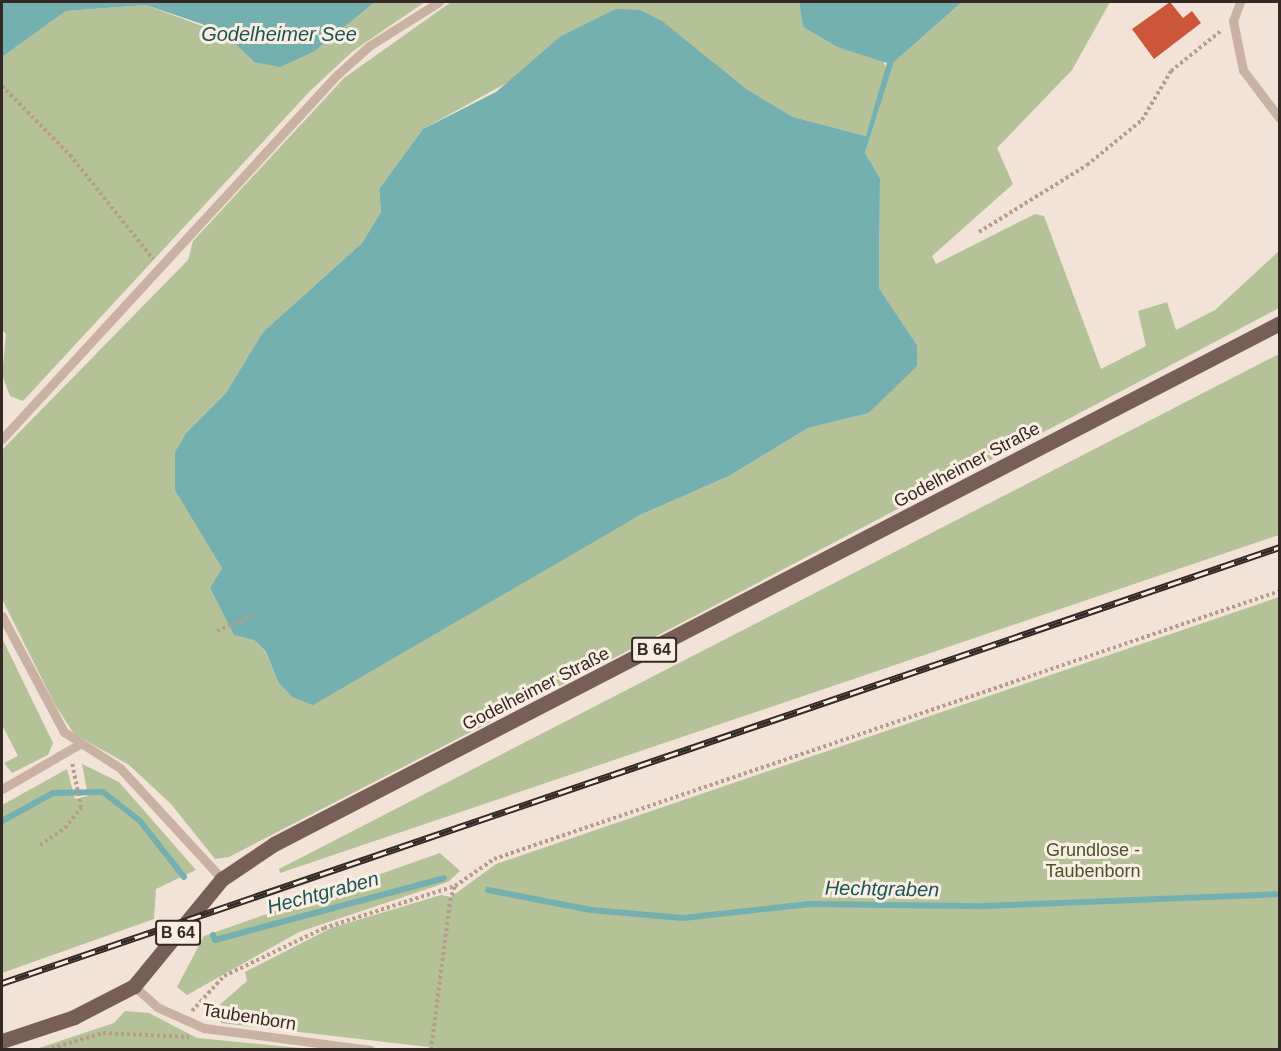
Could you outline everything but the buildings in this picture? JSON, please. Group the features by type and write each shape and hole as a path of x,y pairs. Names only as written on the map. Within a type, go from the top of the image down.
{"main road":[{"name":"Godelheimer Straße","path":"2,1041 74,1017 134,986 222,879 274,844 1280,323"}],"lane":[{"path":"2,439 338,74 369,46 439,2"},
{"path":"1240,2 1233,21 1243,70 1280,119"},
{"path":"2,616 49,709 78,745 120,768 222,879"},
{"path":"2,789 78,745"},
{"name":"Taubenborn","path":"134,986 157,1007 204,1028 371,1050"}],"path":[{"path":"980,232 1115,143 1142,120 1171,71 1233,21"},
{"path":"2,86 70,155 159,266"},
{"path":"203,996 224,976 324,928 455,886 494,859 1280,591"},
{"path":"217,631 253,615"},
{"path":"40,844 76,817 82,794 69,752"},
{"path":"431,1050 455,886"},
{"path":"46,1050 103,1033 200,1038 204,1028"}],"green space":[{"path":"375,2 425,2 353,51 310,91 23,401 10,396 2,375 6,334 2,330 2,57 66,11 146,5 226,35 254,62 315,51"},
{"path":"451,2 799,2 803,27 837,47 883,60 887,71 866,136 793,117 745,88 512,80 423,129 379,189 381,212 362,243 263,332 226,393 187,432 222,568 210,588 234,634 254,640 266,653 278,682 292,697 640,515 729,476 808,428 869,413 916,366 917,345 879,288 880,178 865,153 894,62 962,2 1110,2 1072,70 997,148 1013,184 932,256 936,264 1035,214 1044,216 1101,369 1146,346 1138,311 1167,302 1176,330 1215,310 1279,251 1279,308 668,630 229,857 215,859 171,804 129,765 74,734 54,703 2,599 2,450 188,260 193,241 344,78"},
{"path":"1279,354 1279,535 280,873 279,869"},
{"name":"Grundlose - Taubenborn","path":"1279,597 1279,1049 454,1050 221,1023 216,1008 247,981 245,972 331,928 441,895 451,897 496,864"},
{"path":"2,638 53,743 48,755 12,773 4,763 18,756 2,725"},
{"path":"82,764 119,782 196,870 156,889 154,919 2,973 2,805 67,769 75,799 88,796"},
{"path":"440,853 460,871 448,882 299,932 187,995 177,987 204,936"},
{"path":"125,1011 149,1013 197,1038 311,1049 36,1049 114,1023"}],"water":[{"name":"Godelheimer See","path":"2,2 375,2 315,51 280,67 254,62 226,35 202,24 146,5 66,11 2,57"},
{"path":"799,2 962,2 894,62 865,153 880,178 879,288 917,345 917,366 869,413 808,428 729,476 640,515 313,705 292,697 278,682 266,652 254,640 234,635 210,588 222,568 175,490 175,452 187,432 226,393 263,332 362,243 381,212 379,189 423,129 496,92 561,36 616,9 640,10 662,21 745,88 793,117 866,136 887,63 837,47 803,27"}],"waterway":[{"name":"Hechtgraben","path":"2,821 53,793 103,792 140,821 184,877"},
{"name":"Hechtgraben","path":"213,935 215,940 444,878"},
{"name":"Hechtgraben","path":"488,890 591,910 683,918 810,904 985,906 1280,894"}],"railway":[{"path":"2,983 1280,547"}]}
